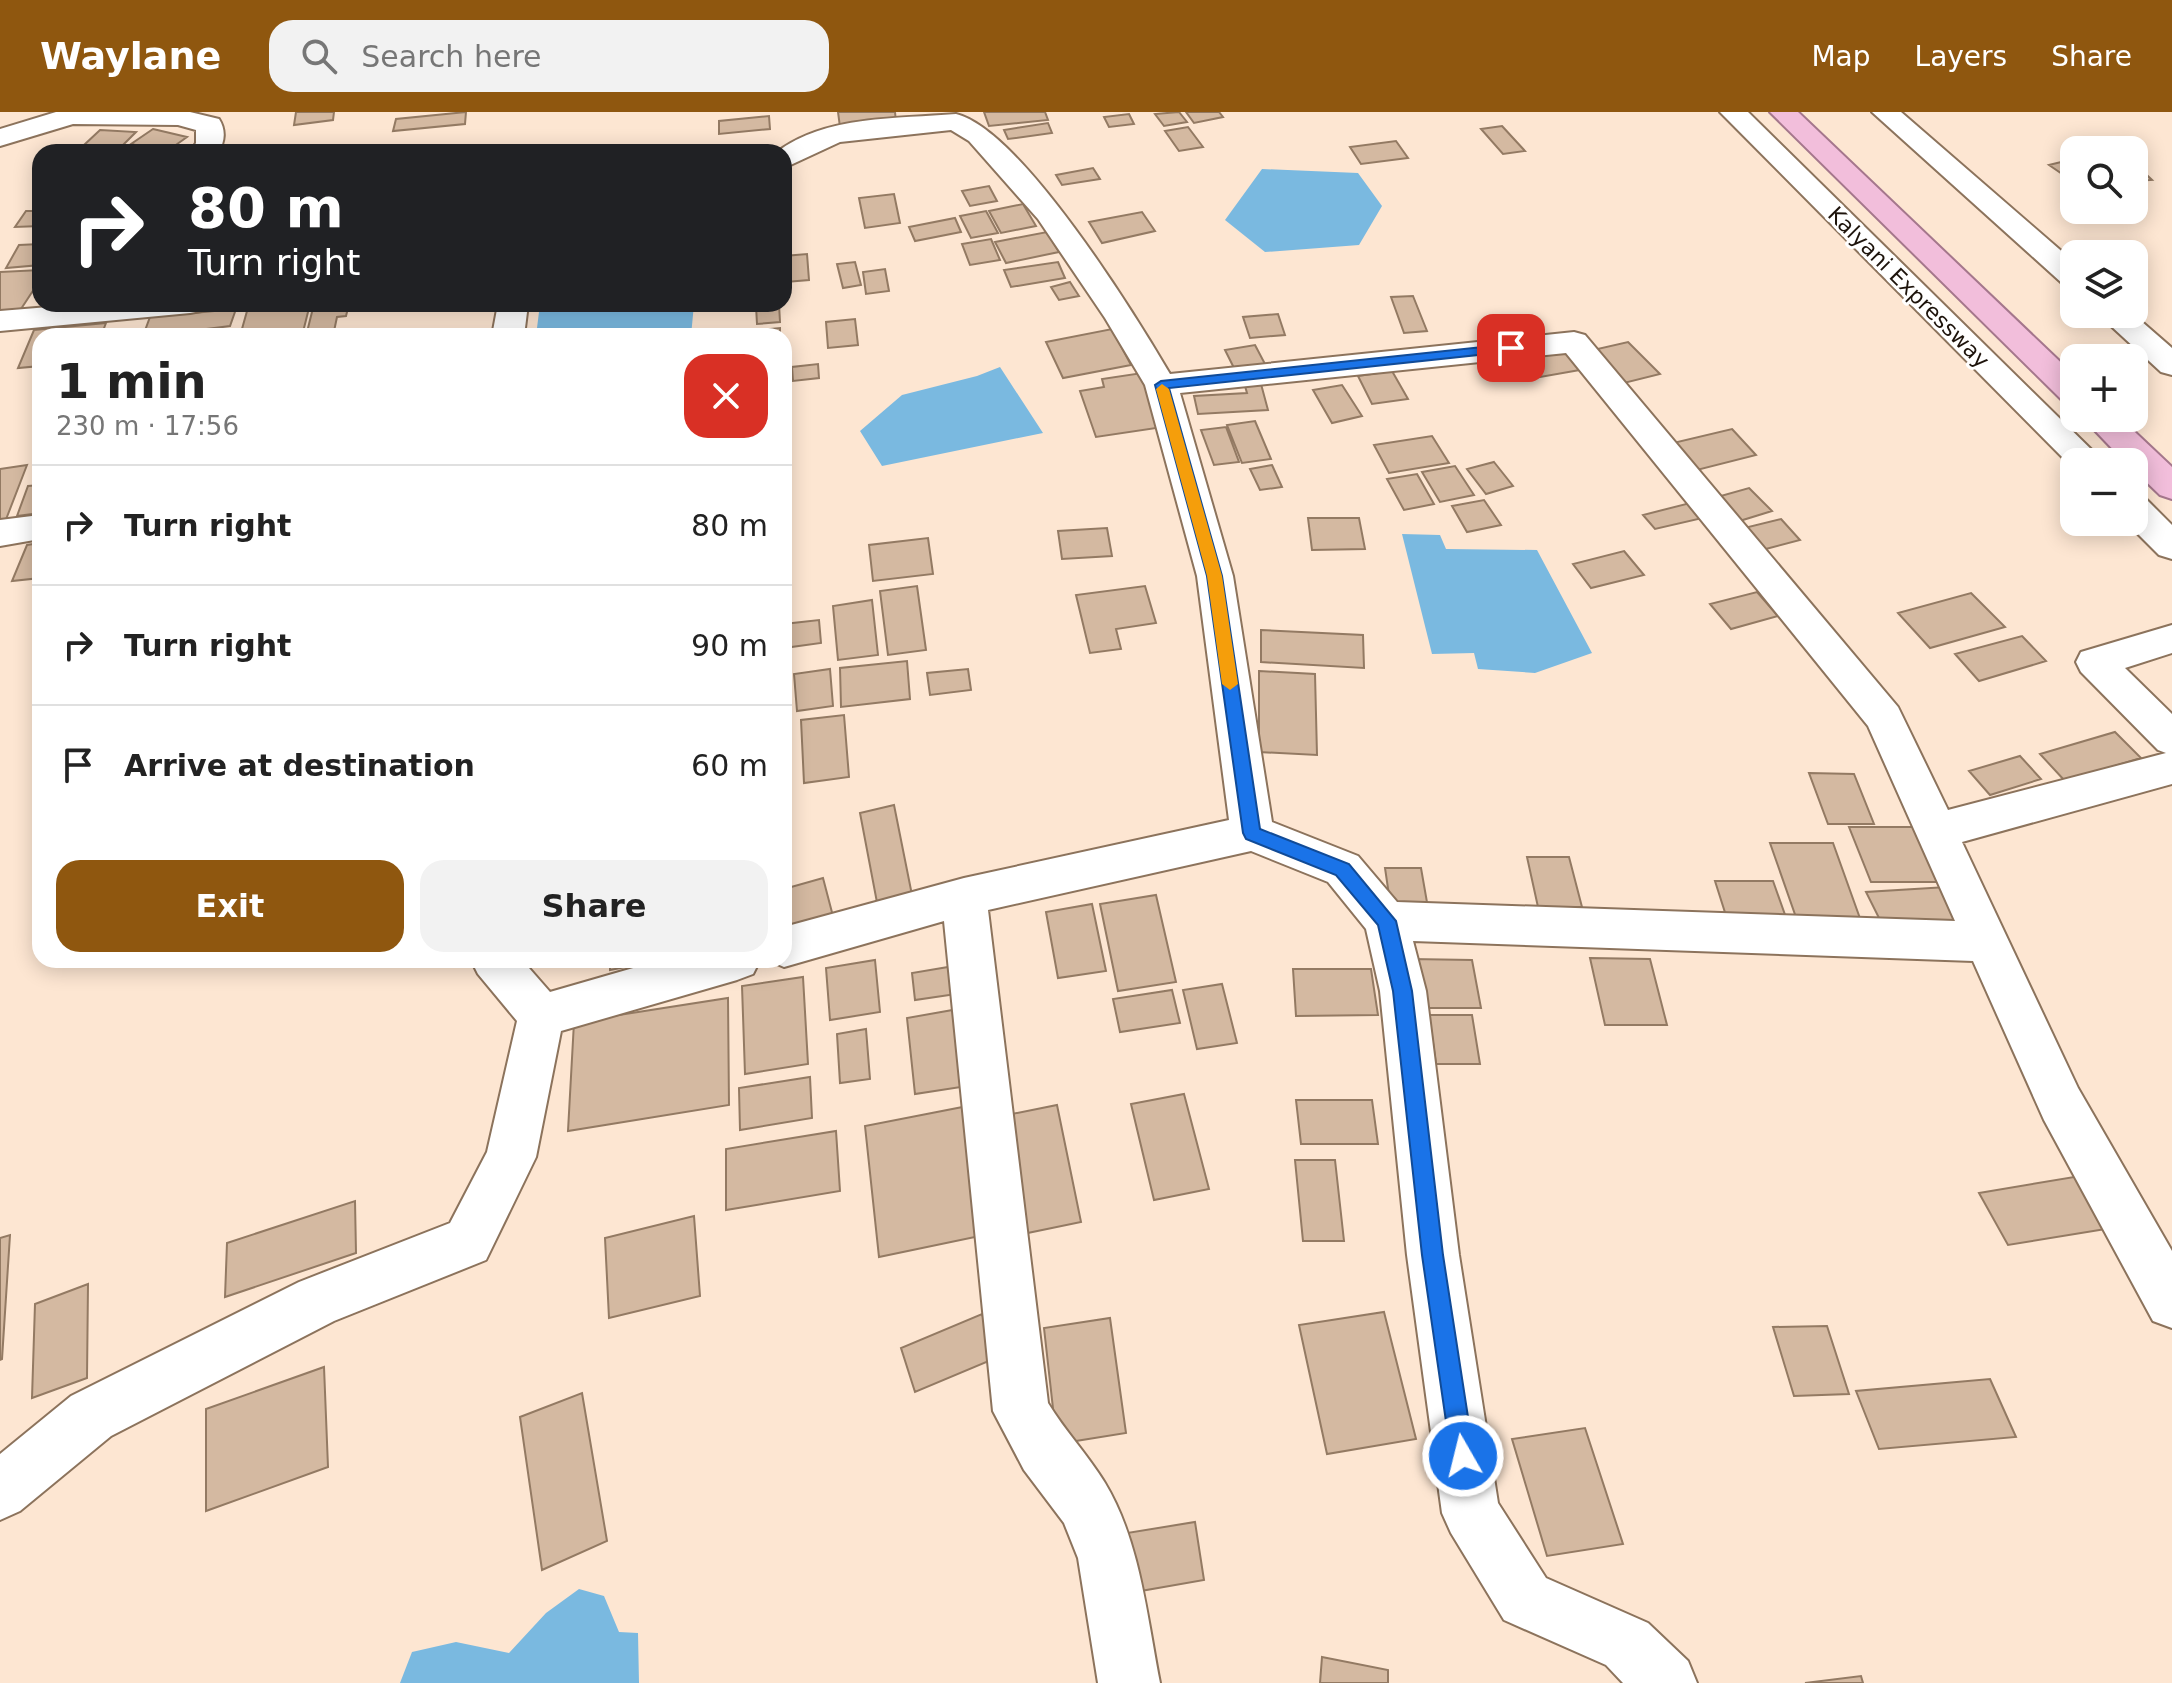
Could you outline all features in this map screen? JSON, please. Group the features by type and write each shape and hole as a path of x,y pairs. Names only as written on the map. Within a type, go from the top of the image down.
{"highway":[{"name":"Kalyani Expressway","path":"1783,112 2060,379"},
{"path":"2115,432 2172,487"}],"street":[{"name":"Kalyani Expressway","path":"1733,112 2073,448"},
{"path":"1885,112 2060,266"},
{"path":"0,138 73,114 178,117 209,125 210,144"},
{"path":"792,154 832,124 869,129 958,117 979,135 1049,213 1121,318 1161,385 1215,576 1252,833"},
{"path":"0,321 87,312"},
{"path":"2130,328 2172,365"},
{"path":"1161,385 1574,342 1884,718 2061,1104 2172,1302"},
{"path":"2148,523 2172,546"},
{"path":"0,533 32,528"},
{"path":"2172,639 2095,662 2172,739"},
{"path":"1936,831 2172,768"},
{"path":"792,945 964,897 1252,833 1343,869 1386,921 1403,991 1433,1255 1471,1513 1525,1599 1627,1644 1666,1683"},
{"path":"964,897 1021,1411 1044,1450 1085,1504 1107,1558 1129,1683"},
{"path":"1386,921 1986,942"},
{"path":"501,968 541,1016"},
{"path":"541,1016 707,968"},
{"path":"0,1491 91,1416 318,1301 468,1242 511,1157 541,1016"}],"water":[{"path":"1262,169 1358,173 1382,206 1359,245 1265,252 1225,220"},
{"path":"539,312 693,312 692,328 537,328"},
{"path":"1000,367 1043,433 882,466 860,431 902,395"},
{"path":"1402,534 1440,535 1446,549 1537,550 1592,653 1535,673 1478,669 1474,653 1432,654"},
{"path":"579,1589 604,1596 619,1632 638,1633 639,1683 400,1683 412,1652 456,1642 509,1653 546,1613"}],"building":[{"path":"296,112 334,112 333,120 294,125"},
{"path":"466,112 465,124 393,131 396,119"},
{"path":"838,112 895,112 896,122 840,127"},
{"path":"984,112 1045,112 1048,120 989,126"},
{"path":"1179,112 1187,122 1164,126 1155,114"},
{"path":"1186,112 1219,112 1223,117 1194,123"},
{"path":"1129,114 1134,124 1109,127 1104,117"},
{"path":"769,116 770,129 719,134 719,121"},
{"path":"1048,123 1052,133 1008,139 1004,130"},
{"path":"1502,126 1525,151 1503,154 1481,129"},
{"path":"1188,127 1203,147 1179,151 1165,131"},
{"path":"153,129 187,137 177,144 131,144"},
{"path":"100,130 136,132 124,144 85,144"},
{"path":"1396,141 1408,158 1361,164 1350,147"},
{"path":"2060,162 2060,172 2049,165"},
{"path":"1093,168 1100,179 1062,185 1056,175"},
{"path":"989,186 997,201 970,206 962,191"},
{"path":"894,194 900,223 865,228 859,198"},
{"path":"1023,204 1036,226 1001,233 989,211"},
{"path":"26,211 32,211 32,226 15,227"},
{"path":"986,211 998,233 971,238 960,216"},
{"path":"1142,212 1155,231 1102,243 1089,222"},
{"path":"955,218 961,232 915,241 909,227"},
{"path":"1047,232 1059,252 1006,263 995,242"},
{"path":"991,239 1000,260 970,265 962,244"},
{"path":"32,244 32,266 6,268 19,245"},
{"path":"807,254 809,280 792,281 792,255"},
{"path":"855,262 861,285 843,288 837,264"},
{"path":"1058,262 1065,278 1011,287 1004,270"},
{"path":"885,269 889,291 866,294 863,272"},
{"path":"32,270 32,292 17,315 0,316 0,272"},
{"path":"1070,282 1079,296 1059,300 1051,287"},
{"path":"1413,296 1427,331 1404,333 1391,297"},
{"path":"235,312 230,326 215,328 146,328 150,317"},
{"path":"247,312 308,312 304,328 242,328"},
{"path":"312,312 347,312 346,316 337,317 335,328 308,328"},
{"path":"756,312 779,312 780,322 757,324"},
{"path":"1278,314 1285,335 1250,338 1243,317"},
{"path":"855,319 858,345 828,348 826,322"},
{"path":"106,323 104,328 55,328"},
{"path":"1112,329 1131,365 1063,378 1046,342"},
{"path":"32,335 32,367 18,368"},
{"path":"1628,342 1660,374 1624,383 1593,350"},
{"path":"1255,345 1265,364 1235,370 1225,350"},
{"path":"1573,345 1591,368 1529,379 1522,370 1533,367 1523,354"},
{"path":"818,364 819,378 793,381 792,367"},
{"path":"1392,371 1408,399 1372,404 1358,376"},
{"path":"1142,373 1163,427 1096,437 1080,391 1104,387 1102,379"},
{"path":"1261,384 1268,410 1198,414 1194,396 1247,393 1245,386"},
{"path":"1342,385 1362,416 1332,423 1313,390"},
{"path":"1255,421 1271,459 1242,463 1227,425"},
{"path":"1226,427 1239,462 1214,465 1201,430"},
{"path":"1732,429 1756,455 1697,470 1673,443"},
{"path":"1432,436 1449,463 1389,473 1374,445"},
{"path":"1494,462 1513,486 1486,494 1467,469"},
{"path":"27,465 5,522 0,523 0,469"},
{"path":"1272,465 1282,487 1260,490 1250,469"},
{"path":"1455,466 1474,495 1440,502 1422,472"},
{"path":"1417,474 1434,504 1404,510 1387,479"},
{"path":"28,486 32,486 32,514 17,516"},
{"path":"1749,488 1772,511 1733,523 1710,499"},
{"path":"1484,500 1501,525 1467,532 1452,506"},
{"path":"1694,502 1707,517 1655,529 1643,515"},
{"path":"1308,518 1359,518 1365,549 1312,550"},
{"path":"1781,519 1800,540 1758,551 1740,529"},
{"path":"1107,528 1112,556 1062,559 1058,531"},
{"path":"928,538 933,574 873,581 869,545"},
{"path":"32,544 32,579 12,581 27,545"},
{"path":"1624,551 1644,575 1591,588 1573,564"},
{"path":"917,586 926,650 888,655 880,591"},
{"path":"1145,586 1156,623 1116,629 1121,649 1090,653 1076,595"},
{"path":"1757,592 1778,616 1731,629 1710,604"},
{"path":"1971,593 2005,627 1930,648 1898,613"},
{"path":"872,600 878,655 838,660 833,606"},
{"path":"819,620 821,643 792,647 792,623"},
{"path":"1261,630 1363,635 1364,668 1261,662"},
{"path":"2022,636 2046,661 1979,681 1955,654"},
{"path":"907,661 910,699 841,707 840,668"},
{"path":"830,669 833,706 797,711 794,674"},
{"path":"968,669 971,690 930,695 927,673"},
{"path":"1259,671 1315,674 1317,755 1259,752"},
{"path":"844,715 849,777 804,783 801,720"},
{"path":"2115,732 2141,758 2065,781 2040,754"},
{"path":"2020,756 2041,779 1990,795 1969,771"},
{"path":"1809,773 1854,774 1874,824 1828,824"},
{"path":"894,805 914,905 879,913 860,813"},
{"path":"1849,827 1920,827 1943,882 1871,882"},
{"path":"1770,843 1833,843 1862,924 1798,923"},
{"path":"1527,857 1569,857 1582,907 1538,907"},
{"path":"1385,868 1421,868 1428,908 1391,909"},
{"path":"823,878 834,920 792,931 792,887"},
{"path":"1715,881 1773,881 1789,926 1729,925"},
{"path":"1947,887 1965,924 1884,928 1866,892"},
{"path":"1156,895 1176,982 1118,991 1100,904"},
{"path":"1092,904 1106,971 1058,978 1046,912"},
{"path":"1590,958 1650,959 1667,1025 1605,1025"},
{"path":"1411,959 1472,960 1481,1008 1418,1008"},
{"path":"875,960 880,1012 830,1020 826,968"},
{"path":"966,964 970,992 915,1000 912,973"},
{"path":"1293,969 1371,969 1378,1015 1296,1016"},
{"path":"803,977 808,1064 745,1074 742,986"},
{"path":"1222,984 1237,1043 1197,1049 1183,990"},
{"path":"1172,990 1180,1023 1120,1032 1113,999"},
{"path":"728,998 729,1105 568,1131 574,1022"},
{"path":"964,1008 974,1085 915,1094 907,1018"},
{"path":"1429,1015 1472,1015 1480,1064 1436,1064"},
{"path":"866,1029 870,1079 840,1083 837,1034"},
{"path":"810,1077 812,1118 740,1130 739,1088"},
{"path":"1184,1094 1209,1189 1154,1200 1131,1104"},
{"path":"1296,1100 1372,1100 1378,1144 1301,1144"},
{"path":"978,1104 999,1232 879,1257 865,1126"},
{"path":"1057,1105 1081,1222 1018,1235 997,1117"},
{"path":"836,1131 840,1191 726,1210 726,1149"},
{"path":"1295,1160 1335,1160 1344,1241 1303,1241"},
{"path":"2092,1174 2124,1226 2008,1245 1979,1193"},
{"path":"355,1201 356,1253 225,1297 227,1243"},
{"path":"694,1216 700,1296 609,1318 605,1238"},
{"path":"10,1235 2,1359 0,1360 0,1238"},
{"path":"88,1284 87,1378 32,1398 35,1304"},
{"path":"1384,1312 1416,1439 1327,1454 1299,1325"},
{"path":"982,1314 996,1358 915,1392 901,1348"},
{"path":"1110,1318 1126,1433 1057,1444 1044,1328"},
{"path":"1827,1326 1849,1394 1794,1396 1773,1327"},
{"path":"324,1367 328,1467 206,1511 206,1409"},
{"path":"1990,1379 2016,1437 1879,1449 1856,1391"},
{"path":"582,1393 607,1541 542,1570 520,1417"},
{"path":"1585,1428 1623,1544 1547,1556 1512,1439"},
{"path":"1195,1522 1204,1580 1135,1592 1127,1533"},
{"path":"1322,1657 1388,1670 1388,1683 1320,1683"},
{"path":"1861,1676 1863,1683 1805,1683"}],"slow traffic":[{"path":"1162,389 1215,576 1230,684"}],"route":[{"path":"1463,1456 1433,1255 1403,991 1386,921 1343,869 1252,833 1215,576 1161,385 1511,348"}]}
